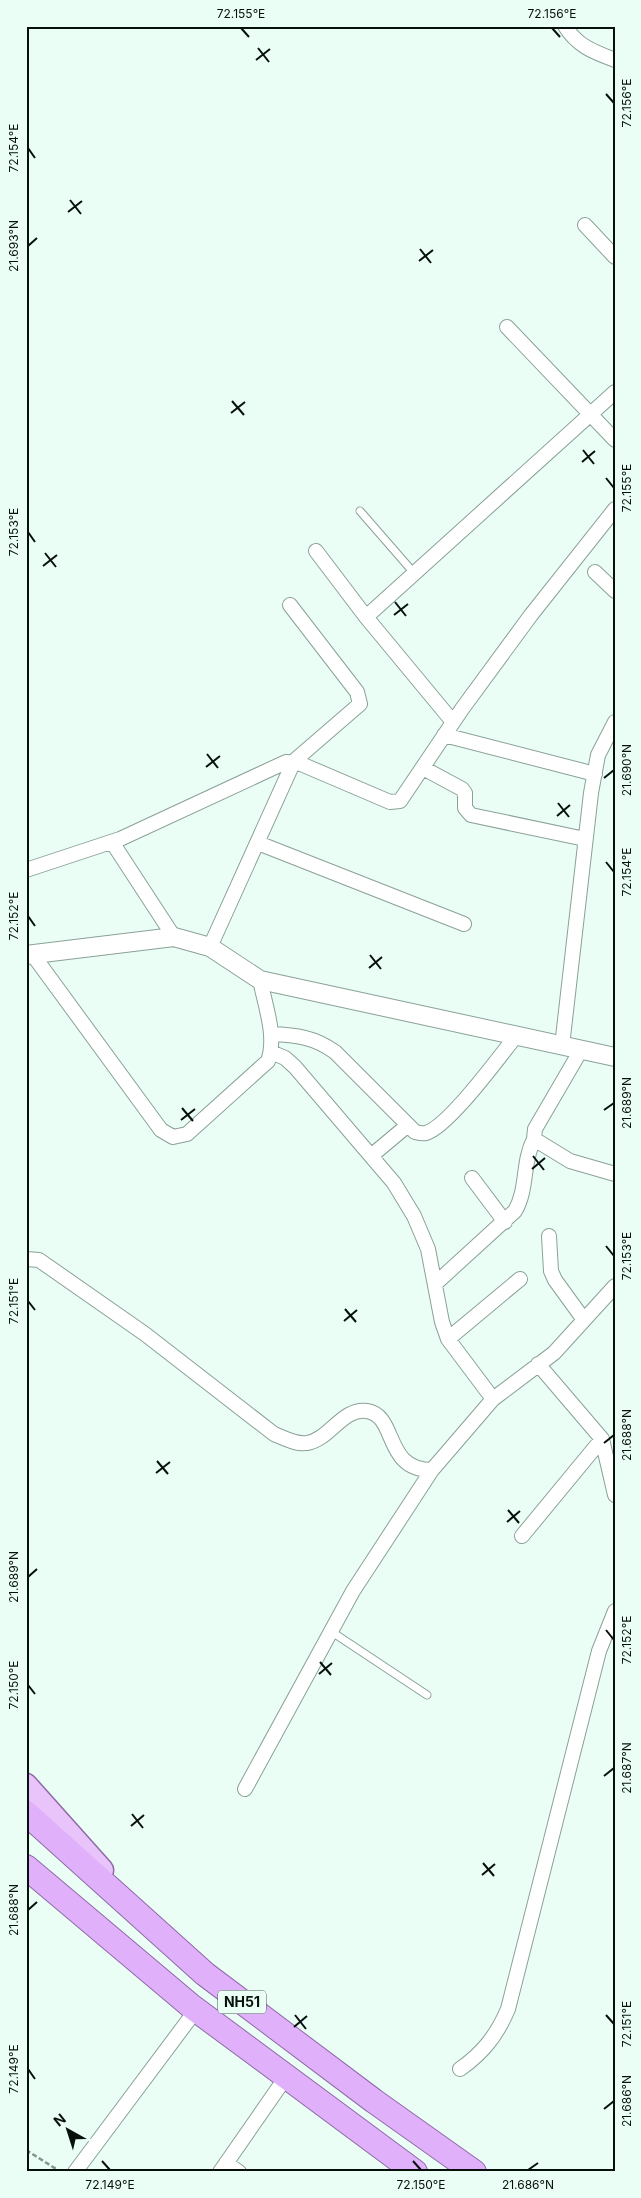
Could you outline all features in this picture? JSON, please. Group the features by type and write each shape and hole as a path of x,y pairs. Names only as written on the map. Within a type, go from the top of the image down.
{"highway":[{"name":"NH51","path":"26,1813 205,1974 374,2101 474,2172"},
{"name":"NH51","path":"26,1867 196,2010 415,2172"}],"main road":[{"path":"26,1785 155,1929"},
{"path":"26,1882 76,1909"}],"street":[{"path":"566,26 574,39 586,49 615,60"},
{"path":"585,225 615,257"},
{"path":"507,326 615,440"},
{"path":"366,617 615,392"},
{"path":"294,761 395,803 404,796 423,768 451,737 453,722 536,608 615,509"},
{"path":"316,551 366,617 453,722"},
{"path":"595,572 615,592"},
{"path":"26,870 112,842 278,765 294,761 357,708 360,700 290,605"},
{"path":"562,1046 585,839 598,755 612,732"},
{"path":"451,737 595,774"},
{"path":"210,947 294,761"},
{"path":"423,768 462,789 465,792 465,808 471,815 585,839"},
{"path":"112,842 174,937"},
{"path":"258,843 464,924"},
{"path":"260,980 271,1034 271,1052 268,1061 247,1082 187,1134 173,1137 160,1130 30,955 174,937 210,947 260,980 615,1056"},
{"path":"271,1034 296,1035 321,1042 335,1052 408,1125 420,1134 427,1133 435,1128 454,1111 516,1036"},
{"path":"435,1284 505,1222 521,1200 526,1161 534,1139 535,1129 580,1050"},
{"path":"271,1052 286,1058 295,1066 394,1183 414,1216 428,1249 442,1322 448,1339 493,1399"},
{"path":"371,1156 408,1125"},
{"path":"534,1139 570,1161 615,1174"},
{"path":"472,1178 505,1222"},
{"path":"549,1236 551,1271 555,1280 584,1320"},
{"path":"26,1258 40,1260 129,1322 274,1434 307,1444 318,1439 352,1413 364,1410 375,1413 382,1421 398,1455 409,1466 419,1470 432,1470"},
{"path":"448,1339 520,1278"},
{"path":"244,1789 353,1591 432,1470 493,1399 554,1353 615,1286"},
{"path":"538,1364 602,1439 615,1495"},
{"path":"522,1536 602,1439"},
{"path":"460,2069 475,2059 489,2044 499,2030 508,2009 599,1651 615,1611"},
{"path":"75,2172 196,2010"},
{"path":"239,2172 223,2167 286,2076"}],"lane":[{"path":"360,511 414,573"},
{"path":"332,1632 427,1695"}],"path":[{"path":"26,2150 61,2172"}]}
